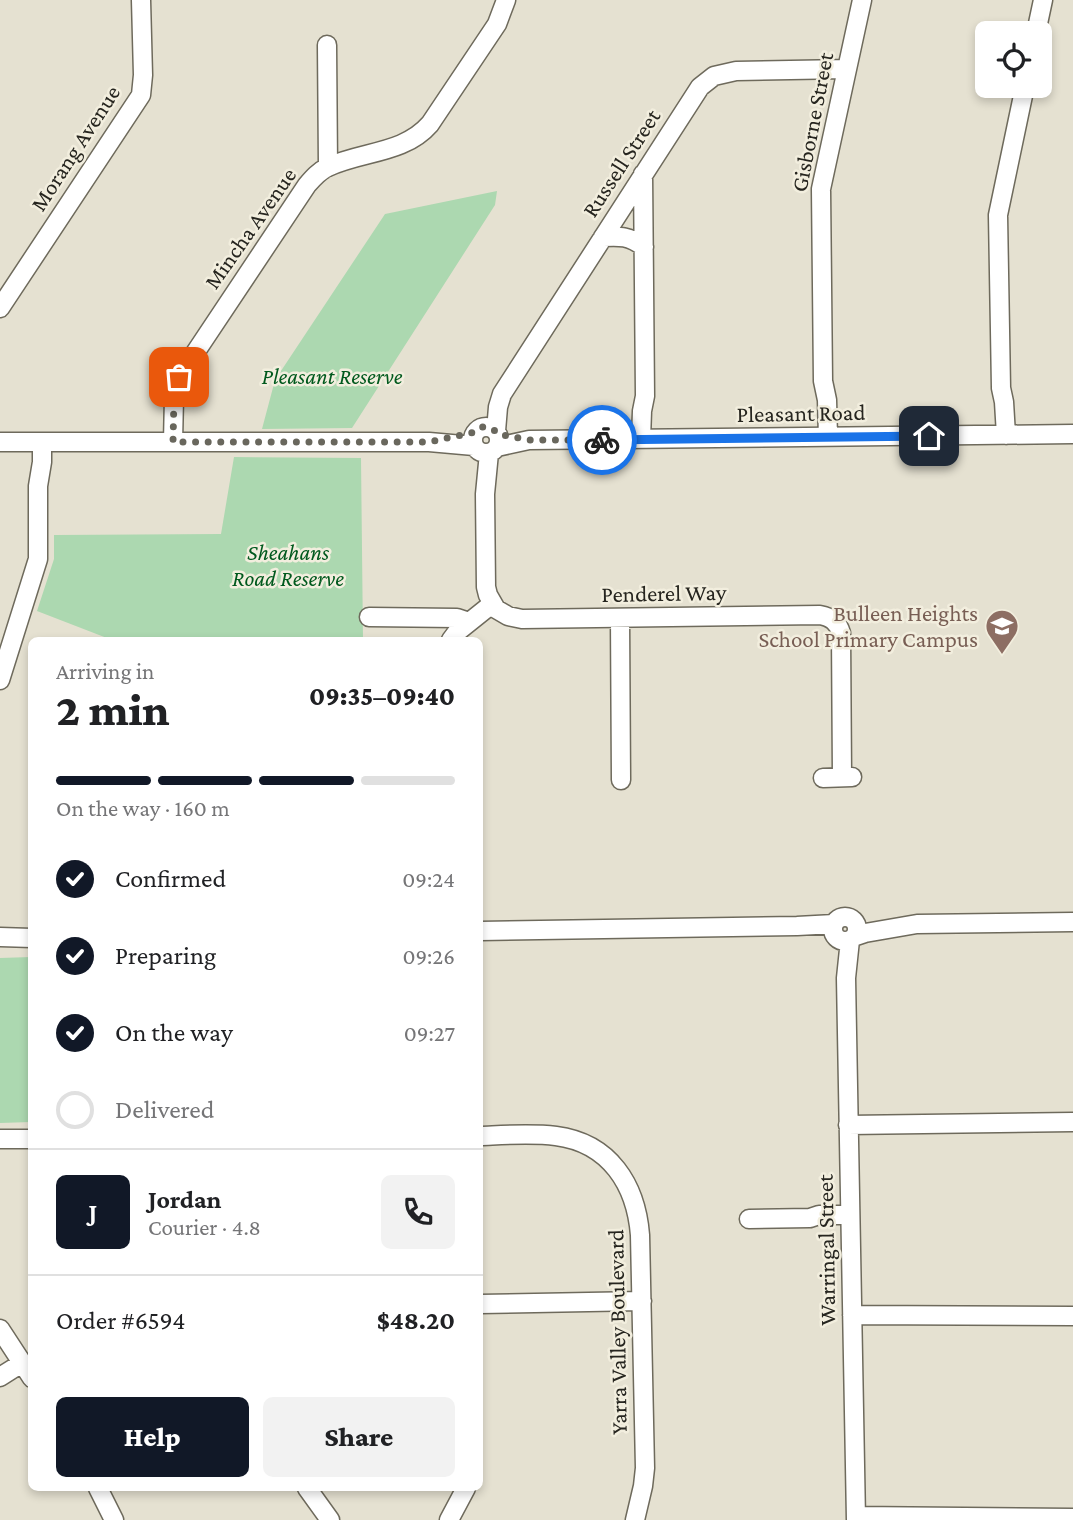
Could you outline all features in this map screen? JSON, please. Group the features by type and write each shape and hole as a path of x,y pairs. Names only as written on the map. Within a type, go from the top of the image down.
{"street":[{"name":"Morang Avenue","path":"0,308 141,95 141,0"},
{"name":"Mincha Avenue","path":"173,442 175,388 184,368 307,185 328,167 405,143 422,133 497,24 506,0"},
{"name":"Gisborne Street","path":"824,437 820,399 823,381 821,189 862,0"},
{"path":"1039,21 1044,0"},
{"path":"327,45 328,167"},
{"name":"Russell Street","path":"486,440 482,418 502,394 694,95 707,80 736,71 847,69"},
{"path":"1001,435 997,403 1001,388 998,215 1022,98"},
{"path":"643,174 645,396 642,411 646,439"},
{"path":"603,237 626,237 634,239 644,247"},
{"name":"Pleasant Road","path":"0,442 429,442 1073,434"},
{"path":"453,637 492,604 486,587 486,440"},
{"path":"0,680 7,631 38,559 38,486 42,462 37,442"},
{"name":"Penderel Way","path":"492,604 500,612 514,618 826,616 836,622 841,633 847,777 823,778"},
{"path":"369,617 457,618 469,622"},
{"path":"620,618 621,780"},
{"path":"483,931 797,926 845,933 888,922 1073,922"},
{"name":"Warringal Street","path":"845,933 856,1518"},
{"path":"4,939 28,938"},
{"path":"848,1125 1073,1122"},
{"name":"Yarra Valley Boulevard","path":"483,1136 542,1135 569,1138 583,1143 598,1152 621,1174 635,1201 639,1217 645,1468 635,1520"},
{"path":"4,1141 28,1139"},
{"path":"749,1219 850,1215"},
{"path":"483,1304 642,1301"},
{"path":"852,1315 1073,1316"},
{"path":"0,1329 27,1370 0,1377"},
{"path":"309,1491 330,1520"},
{"path":"449,1520 464,1491"},
{"path":"101,1492 114,1520"},
{"path":"101,1492 125,1520"},
{"path":"856,1518 1073,1518"}],"green space":[{"name":"Pleasant Reserve","path":"497,191 495,205 352,428 262,429 275,380 385,214"},
{"name":"Sheahans Road Reserve","path":"234,457 361,458 363,637 104,637 37,611 54,559 54,535 221,534"},
{"path":"28,957 28,1122 0,1123 0,958"}],"way so far":[{"path":"179,377 174,397 173,442 429,442 475,432 482,427 489,427 498,434 529,440 602,440"}],"place":[{"name":"Bulleen Heights School Primary Campus","path":"1002,656"}],"route":[{"path":"602,440 929,436"}]}
